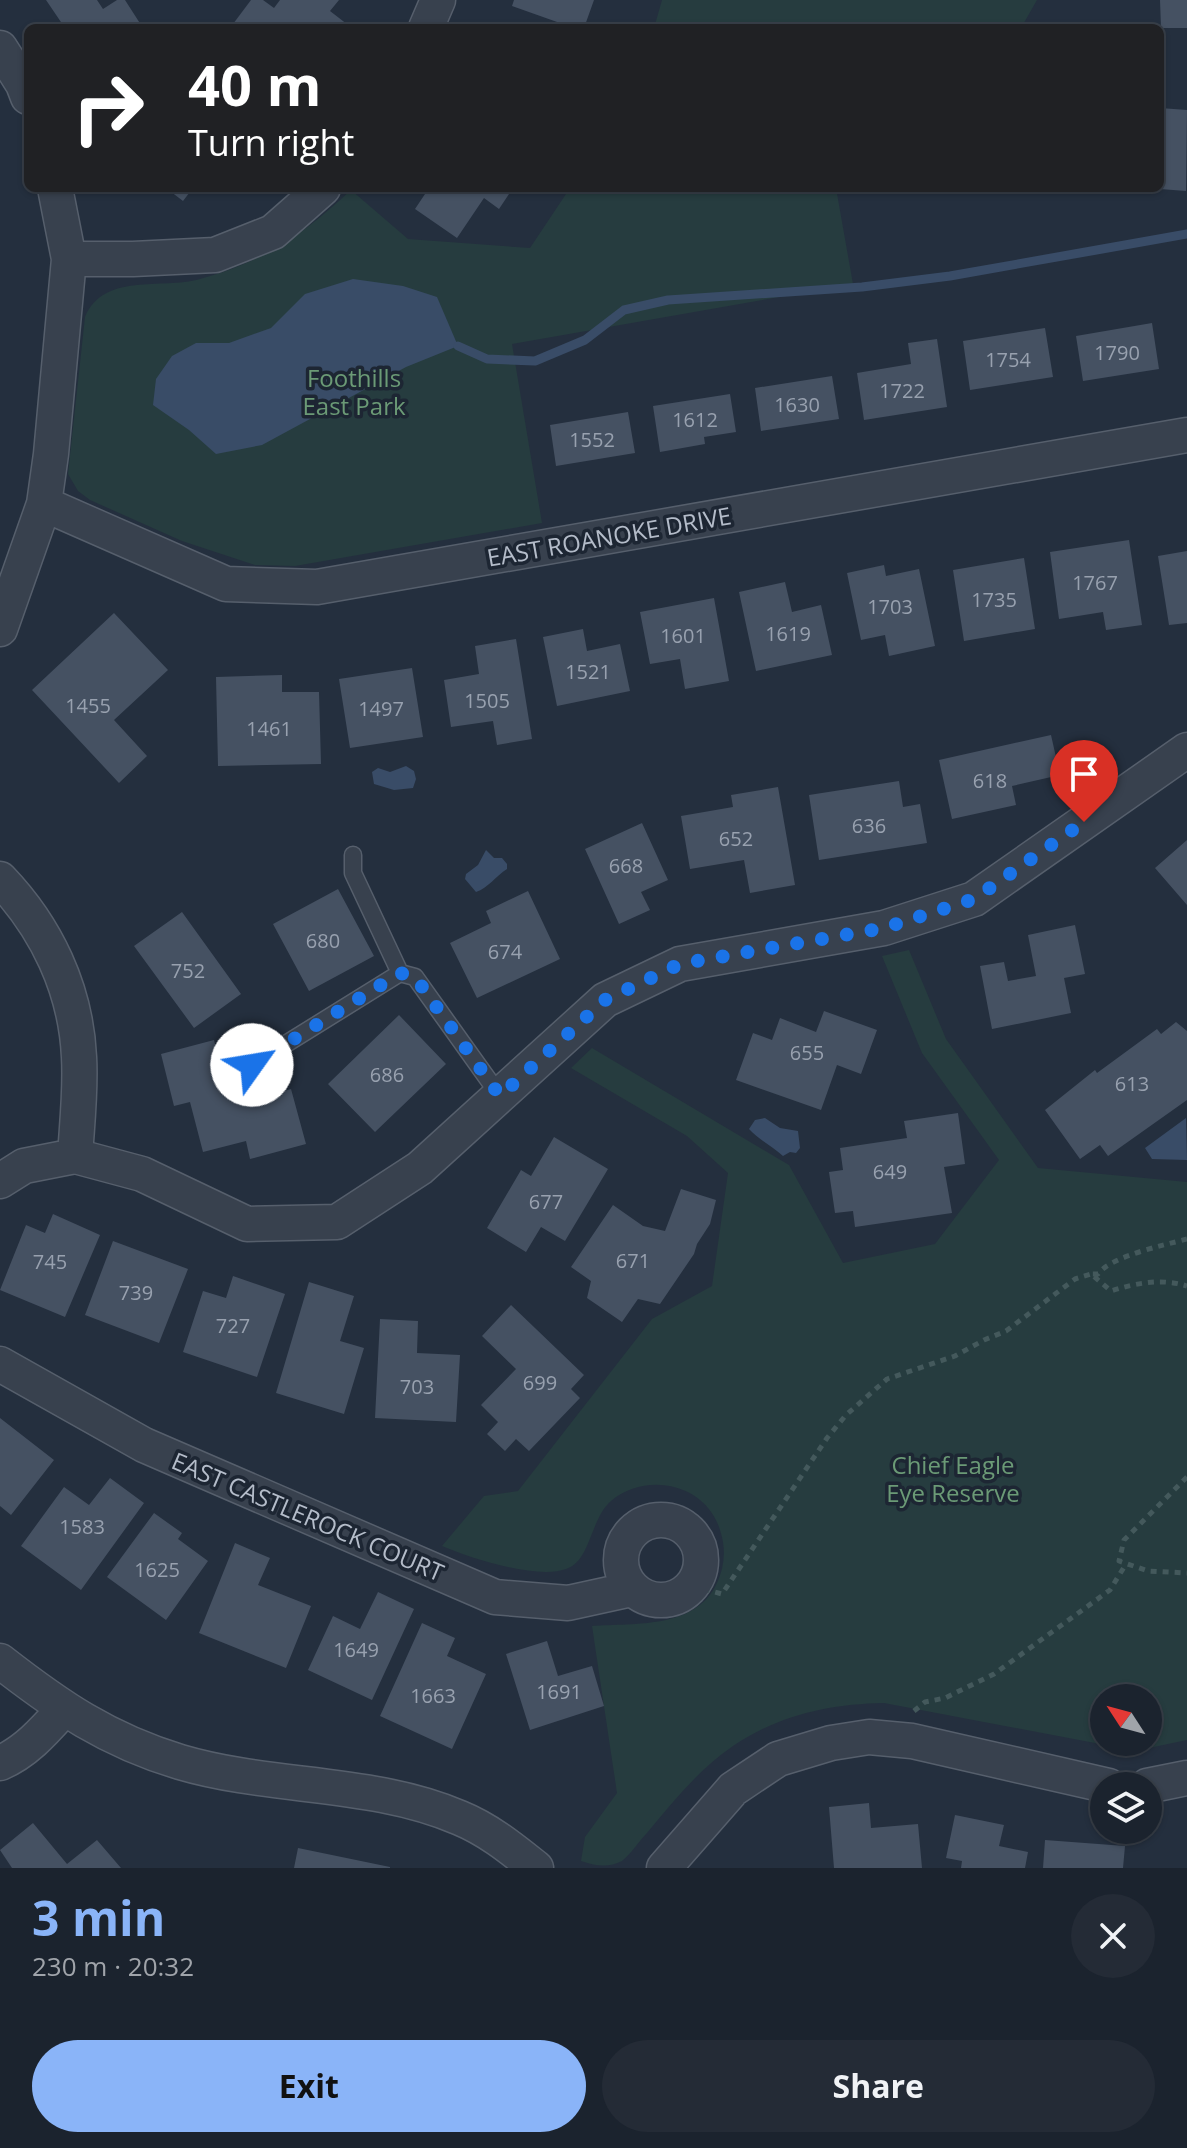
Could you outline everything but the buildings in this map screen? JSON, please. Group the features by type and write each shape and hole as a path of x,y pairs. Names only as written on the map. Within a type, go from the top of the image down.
{"street":[{"path":"428,24 438,0"},
{"path":"0,48 24,87"},
{"path":"0,629 44,504 69,259 56,192"},
{"path":"69,259 215,255 273,232 318,192"},
{"name":"EAST ROANOKE DRIVE","path":"44,504 226,584 317,587 1187,435"},
{"path":"0,1181 24,1166 75,1156 142,1174 247,1224 337,1222 420,1168 605,1000 680,964 884,928 974,899 1187,750"},
{"path":"0,879 37,924 67,988 76,1023 79,1058 75,1156"},
{"name":"EAST CASTLEROCK COURT","path":"0,1364 144,1445 495,1597 568,1603 632,1589 646,1598 661,1601 677,1598 692,1586"},
{"path":"632,1589 623,1576 621,1560 624,1544 633,1531 646,1523 662,1520 677,1523 690,1531 699,1545 702,1560 699,1576 692,1586"},
{"path":"0,1661 63,1710 115,1738 182,1763 215,1771 427,1806 491,1833 536,1868"},
{"path":"0,1763 37,1739 63,1710"},
{"path":"664,1868 733,1789 778,1759 831,1743 869,1737 912,1741 1090,1782"},
{"path":"1162,1783 1187,1778"}],"lane":[{"path":"353,855 353,873 400,973"},
{"path":"252,1065 400,973 415,977 500,1096"}],"path":[{"path":"692,1586 722,1594 827,1438 846,1415 887,1379 955,1356 1006,1331 1075,1279 1098,1274 1103,1267 1116,1261 1187,1239"},
{"path":"1091,1274 1111,1291 1133,1284 1173,1281 1187,1286"},
{"path":"1187,1477 1124,1540 1119,1561 1148,1571 1187,1573"},
{"path":"893,1740 904,1719 925,1702 945,1698 994,1674 1110,1590 1126,1564"}],"green space":[{"path":"662,0 1037,0 1023,24 655,24"},
{"name":"Foothills East Park","path":"349,192 353,192 408,239 530,248 567,192 837,192 853,284 512,344 542,523 295,566 255,565 182,541 90,500 78,491 68,474 85,317 94,303 106,294 135,285 200,279 244,264 282,245"},
{"name":"Chief Eagle Eye Reserve","path":"909,950 946,1039 1038,1168 1187,1182 1187,1740 1162,1745 1162,1684 1090,1684 1090,1742 884,1703 825,1709 768,1726 733,1746 687,1786 622,1861 602,1866 581,1861 585,1837 617,1793 592,1626 663,1621 695,1609 707,1598 720,1577 724,1557 720,1530 713,1514 689,1493 674,1487 641,1486 611,1501 599,1518 581,1558 566,1569 553,1572 521,1570 442,1546 484,1496 518,1491 652,1319 712,1286 728,1173 687,1136 571,1068 592,1048 789,1165 843,1263 935,1244 999,1160 922,1053 882,956"}],"water":[{"path":"353,279 403,286 437,297 458,346 406,367 262,445 216,454 153,405 156,379 172,356 196,343 229,343 271,328 305,294"},
{"path":"406,766 414,771 416,779 413,788 394,790 374,784 372,772 378,768 390,772"},
{"path":"486,850 494,858 502,858 507,869 476,892 465,879 466,874 478,865"},
{"path":"765,1118 780,1128 798,1131 800,1148 796,1153 783,1156 749,1129 755,1120"},
{"path":"1186,1118 1187,1160 1152,1159 1145,1148"}],"waterway":[{"path":"458,346 487,359 535,361 585,340 624,310 668,300 862,287 950,276 1187,234"}],"route":[{"path":"252,1065 400,973 415,977 500,1096 605,1000 680,964 884,928 974,899 1084,822"}]}
